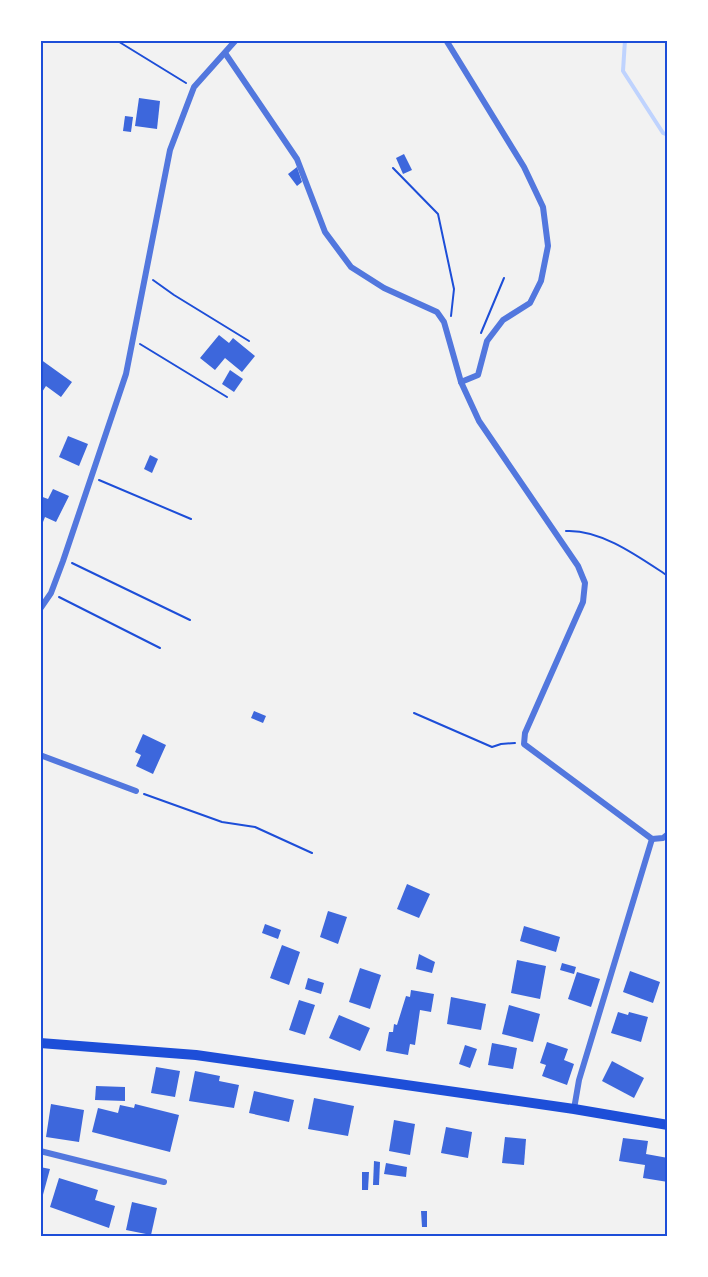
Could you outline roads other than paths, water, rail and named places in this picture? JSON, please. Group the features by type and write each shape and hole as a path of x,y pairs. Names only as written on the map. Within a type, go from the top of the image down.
{"main road":[{"path":"40,1043 196,1055 574,1109 668,1125"}],"street":[{"path":"40,609 51,593 63,561 126,374 170,150 194,87 236,40"},
{"path":"446,40 524,167 543,207 548,246 541,281 530,303 503,320 487,341 478,375 461,382"},
{"path":"225,52 297,159 325,232 351,267 384,288 437,312 444,322 461,382 478,421 579,566 585,583 583,602 525,733 524,744 652,839 663,838 668,834"},
{"path":"40,755 136,791"},
{"path":"574,1109 579,1080 652,839"},
{"path":"40,1151 164,1182"}],"waterway":[{"path":"625,40 623,71 663,133 668,135"}]}
